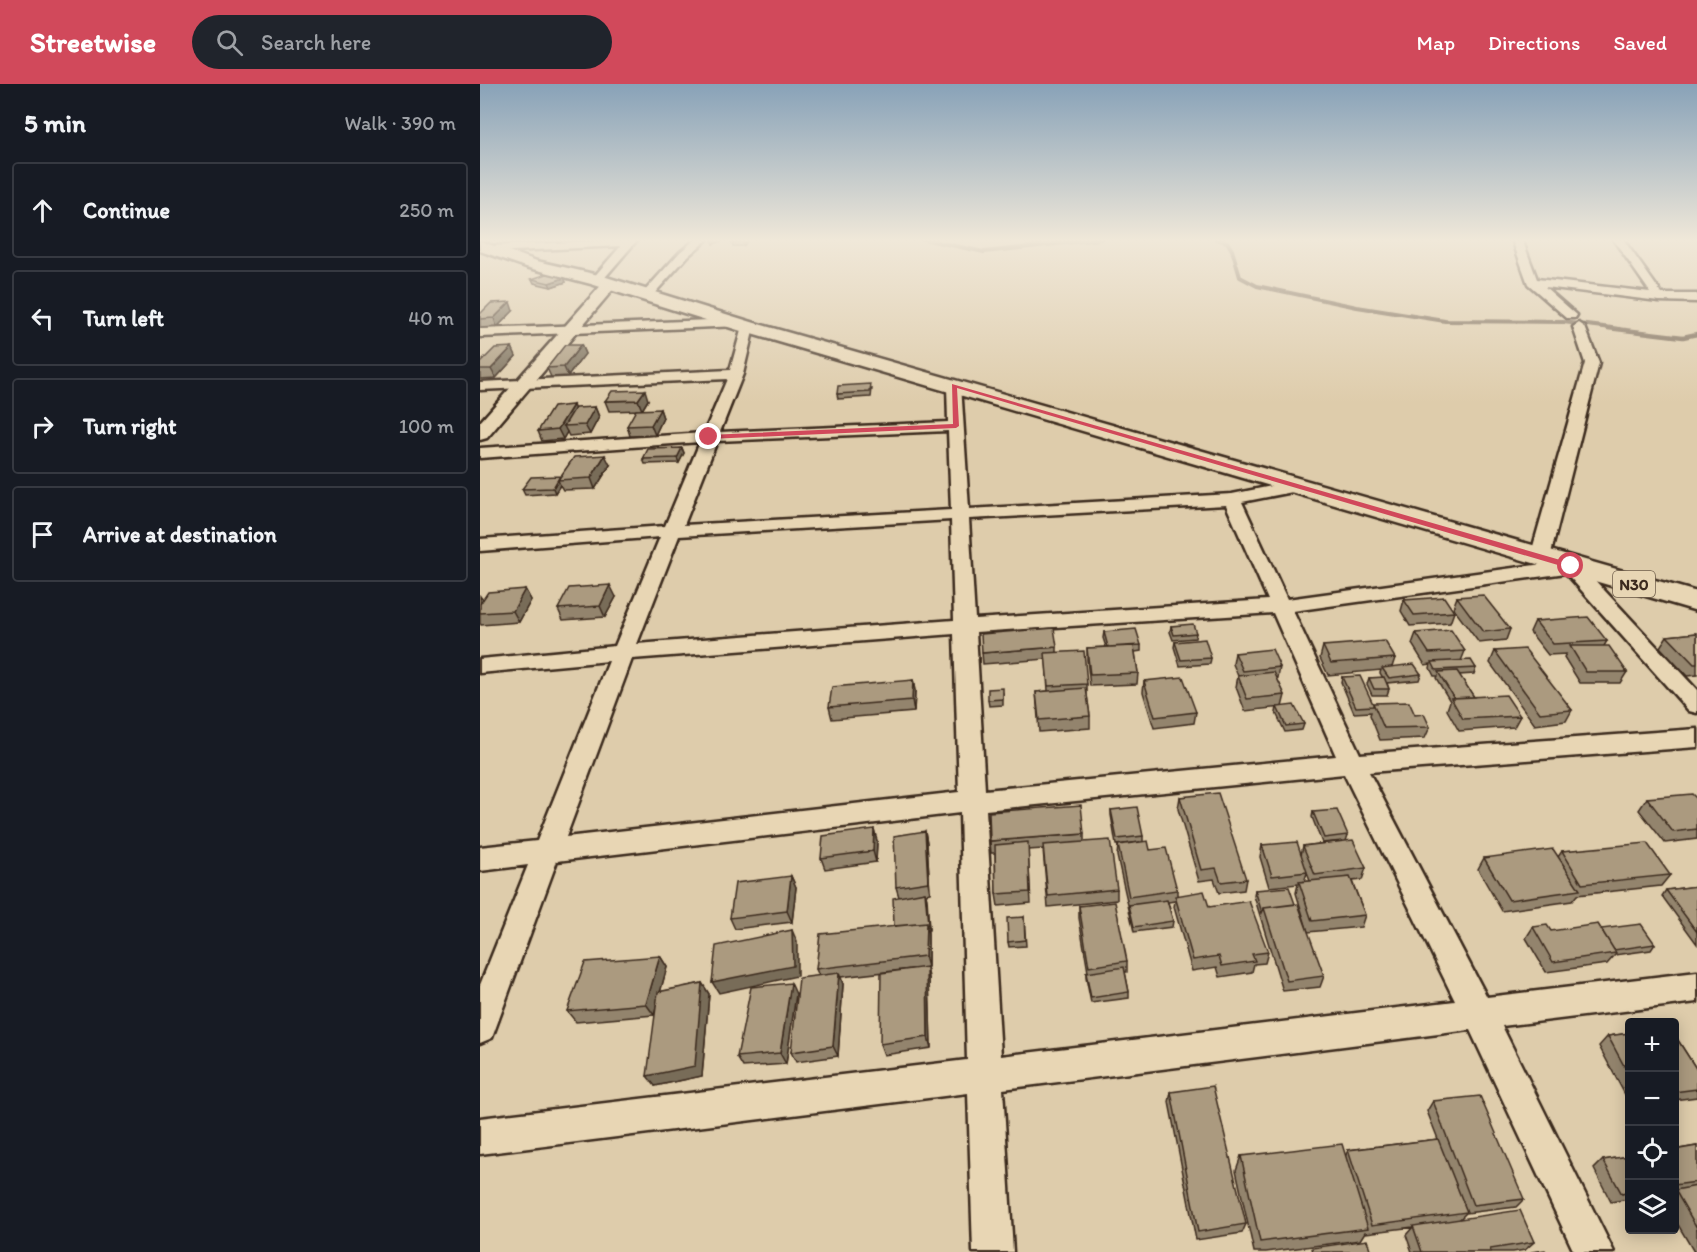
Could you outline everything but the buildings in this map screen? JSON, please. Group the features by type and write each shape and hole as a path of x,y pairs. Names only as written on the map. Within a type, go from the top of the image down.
{"main road":[{"name":"N30","path":"642,294 741,325 1697,602"}],"street":[{"path":"480,434 571,329 596,294"},
{"path":"1540,557 1593,363 1575,321 1545,294"},
{"path":"1629,294 1697,298"},
{"path":"1657,294 1659,297"},
{"path":"480,333 741,325 736,374 623,652 480,1027"},
{"path":"480,386 736,374"},
{"path":"954,385 993,1252"},
{"path":"480,453 709,437 956,426"},
{"path":"480,545 672,531 1232,499 1297,486"},
{"path":"1232,499 1352,764 1479,1014 1594,1252"},
{"path":"480,666 623,652 966,626 1281,606 1571,566 1697,705"},
{"path":"480,859 973,801 1352,764 1697,738"},
{"path":"480,1136 1697,987"}],"waterway":[{"path":"1293,294 1357,307 1445,321 1563,322 1620,329"},
{"path":"1608,328 1683,337 1697,334"}],"route":[{"path":"709,437 956,426 954,385 1571,566"}]}
